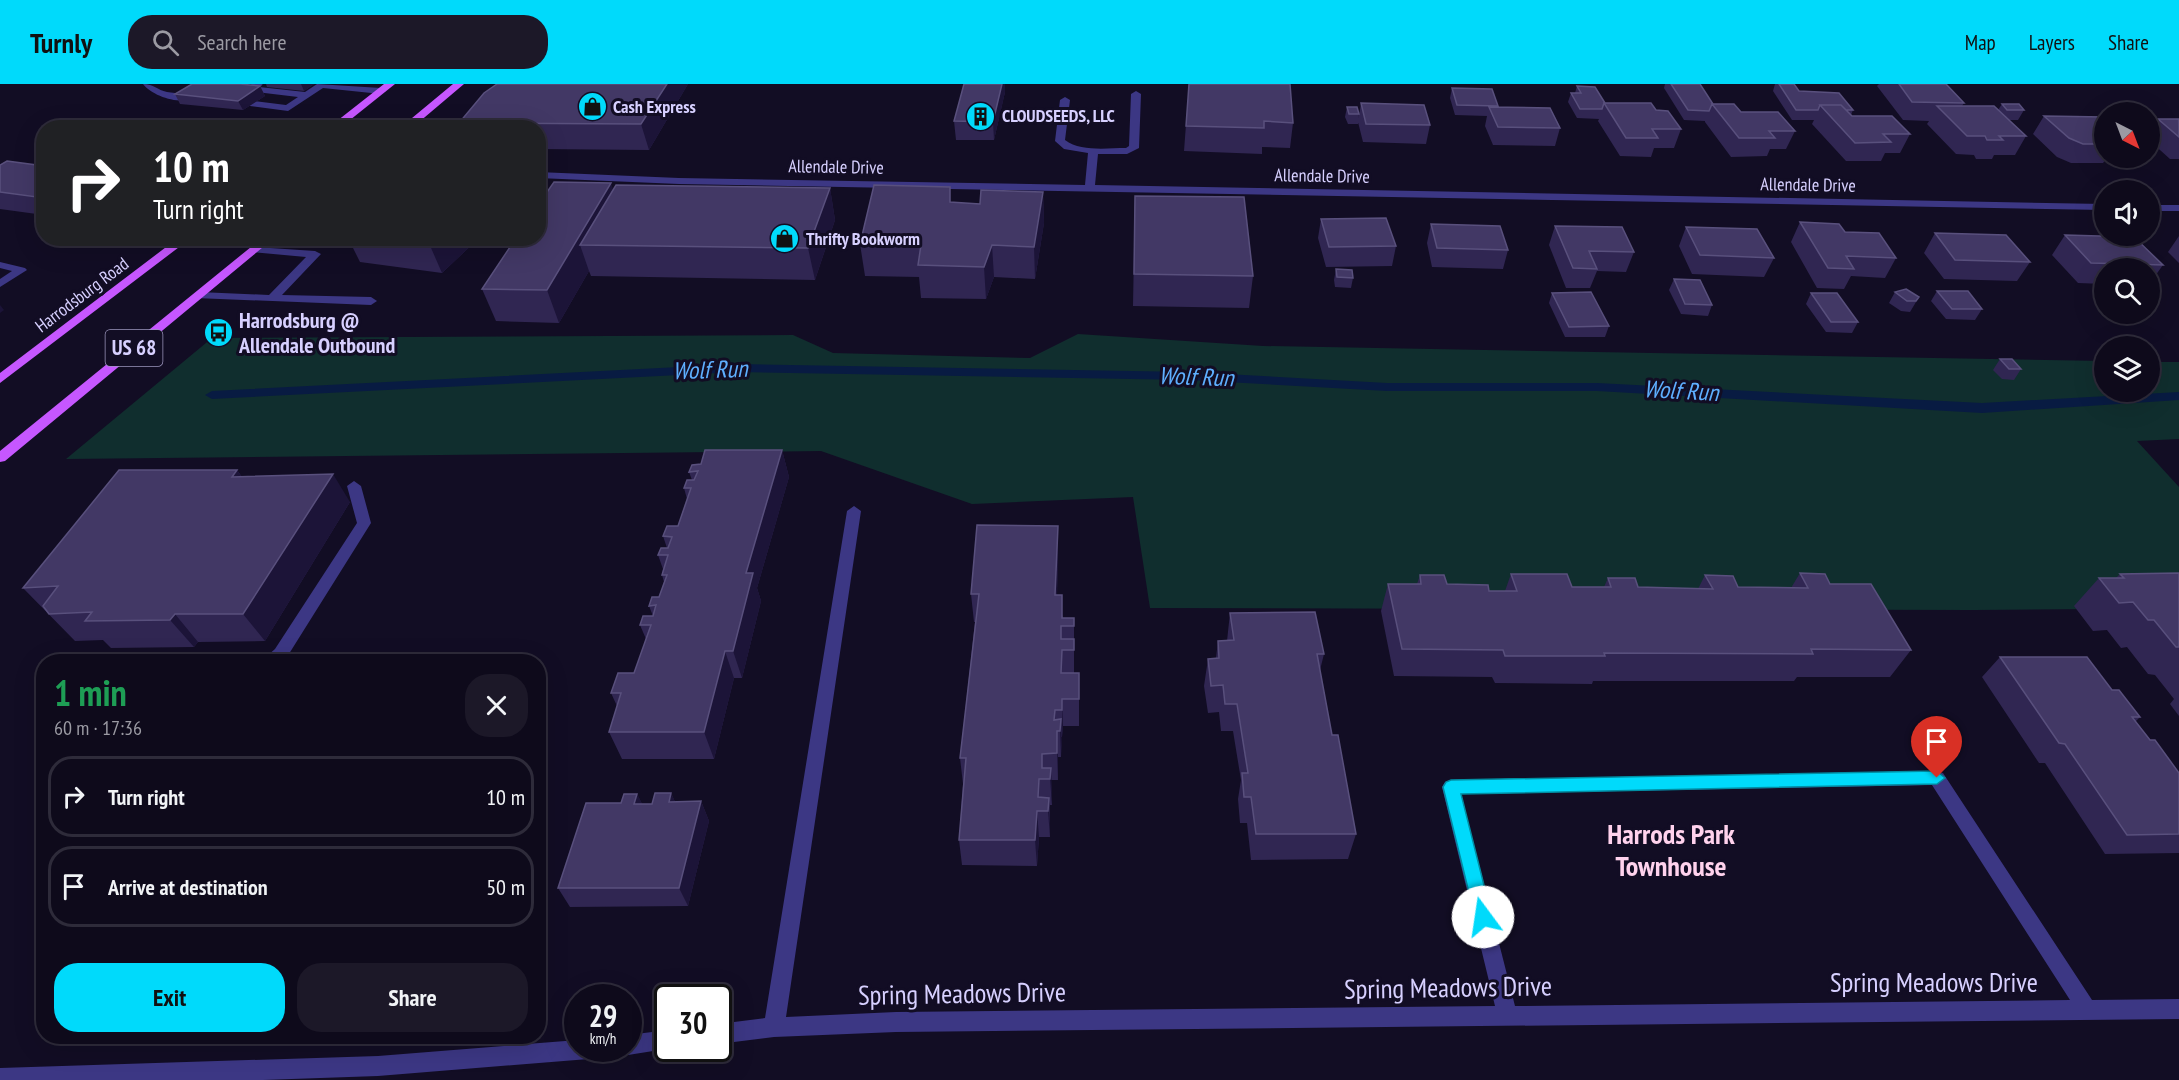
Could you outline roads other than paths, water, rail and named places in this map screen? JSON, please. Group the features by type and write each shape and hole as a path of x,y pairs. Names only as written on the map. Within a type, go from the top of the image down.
{"main road":[{"path":"343,120 390,84"},
{"path":"415,120 459,84"},
{"name":"Harrodsburg Road","path":"0,379 175,246"},
{"name":"US 68","path":"0,458 260,246"}],"street":[{"path":"148,84 150,89 163,94 192,97"},
{"path":"258,84 250,89 307,95"},
{"path":"253,104 288,108 322,84 381,91"},
{"path":"1065,100 1060,141 1068,147 1093,151 1127,151 1134,148 1136,94"},
{"path":"1090,189 1093,151"},
{"name":"Allendale Drive","path":"546,175 679,181 2094,207"},
{"path":"2160,208 2179,208"},
{"path":"255,250 315,254 273,297"},
{"path":"0,265 21,270 0,284"},
{"path":"198,296 372,301"},
{"path":"280,654 364,523 354,486"},
{"path":"774,1027 854,511"},
{"path":"1507,1016 1451,787 1937,778 2088,1011"},
{"name":"Spring Meadows Drive","path":"732,1032 774,1027 896,1022 2179,1009"},
{"path":"0,1078 378,1066 564,1051"}],"waterway":[{"name":"Wolf Run","path":"212,395 738,368 1189,376 1387,387 1597,387 1982,408 2179,396"}],"place":[{"name":"Cash Express","path":"592,107"},
{"name":"CLOUDSEEDS, LLC","path":"981,116"},
{"name":"Thrifty Bookworm","path":"785,239"},
{"name":"Harrodsburg @ Allendale Outbound","path":"218,333"}],"district":[{"name":"Harrods Park Townhouse","path":"1671,850"}]}
